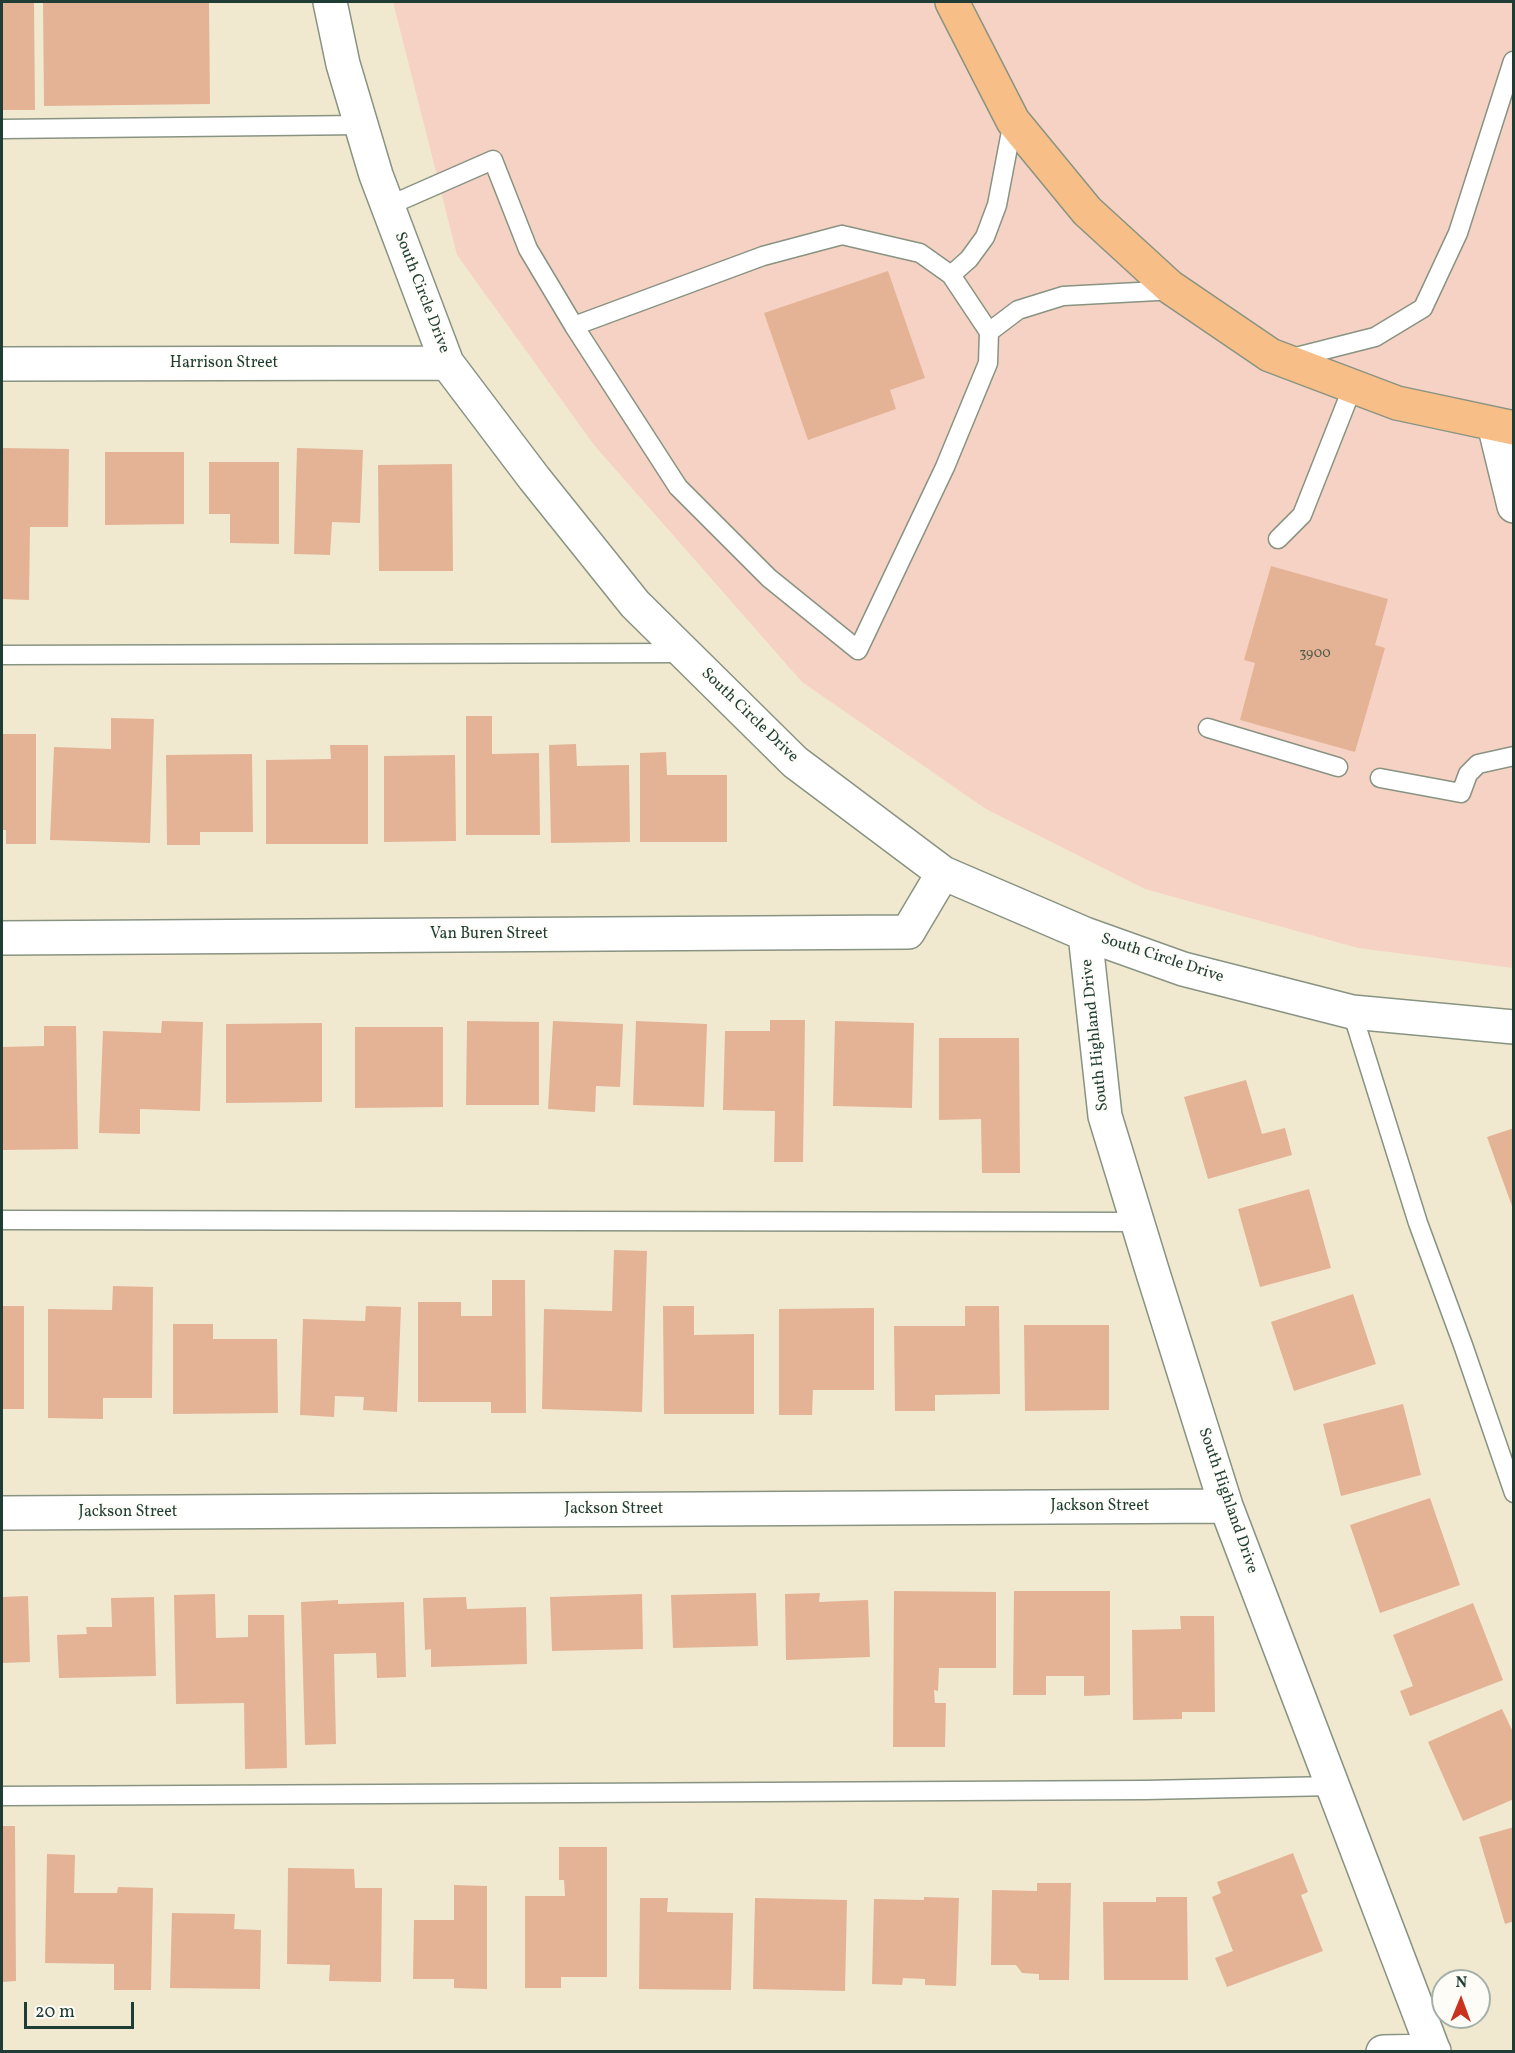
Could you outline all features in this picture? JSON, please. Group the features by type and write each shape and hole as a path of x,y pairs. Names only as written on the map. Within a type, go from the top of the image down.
{"highway":[{"path":"952,2 1013,121 1087,211 1176,290 1270,355 1397,403 1504,426"}],"street":[{"name":"South Circle Drive","path":"330,2 343,64 376,175 447,363 534,478 635,604 795,762 943,873 1085,934 1184,969 1352,1012 1514,1027"},
{"name":"Harrison Street","path":"2,364 447,363"},
{"path":"1504,426 1514,506"},
{"name":"Van Buren Street","path":"2,938 908,932 943,873"},
{"name":"South Highland Drive","path":"1085,934 1105,1116 1137,1222 1226,1506 1434,2051"},
{"name":"Jackson Street","path":"2,1513 1226,1506"},
{"path":"1383,2052 1434,2051"}],"lane":[{"path":"1283,360 1375,337 1423,308 1458,233 1513,61"},
{"path":"951,275 969,259 985,237 997,205 1013,121"},
{"path":"2,129 361,125"},
{"path":"388,206 493,160 528,249 574,326 678,487 769,578 858,650 945,467 988,363 989,332 951,275 920,253 842,235 763,256 574,326"},
{"path":"989,332 1018,310 1063,296 1176,290"},
{"path":"1278,539 1302,514 1353,386"},
{"path":"2,655 685,653"},
{"path":"1208,728 1338,767"},
{"path":"1380,778 1461,794 1468,774 1478,764 1514,756"},
{"path":"1352,1012 1418,1223 1464,1345 1514,1493"},
{"path":"2,1220 1137,1222"},
{"path":"2,1796 1145,1790 1333,1786"}],"shaded area":[{"path":"393,2 1513,2 1513,968 1358,948 1145,889 986,809 802,682 594,445 457,255"}],"building":[{"path":"2,2 34,2 35,110 2,110"},
{"path":"43,2 209,2 210,104 44,106"},
{"path":"888,271 925,378 890,390 896,409 808,440 764,313"},
{"path":"2,448 69,449 68,527 30,527 29,600 2,599"},
{"path":"297,448 363,450 360,523 332,522 330,555 294,554"},
{"path":"105,452 184,452 184,524 105,525"},
{"path":"209,462 279,462 279,544 230,543 230,514 209,514"},
{"path":"452,464 453,571 379,571 378,465"},
{"path":"1271,566 1388,599 1375,645 1385,648 1355,752 1240,720 1255,663 1244,660"},
{"path":"466,716 492,716 492,754 539,753 540,835 466,835"},
{"path":"111,718 154,719 150,843 50,840 54,747 111,749"},
{"path":"2,734 36,734 36,844 6,844 6,830 2,830"},
{"path":"576,744 577,766 629,765 630,842 551,843 549,745"},
{"path":"330,745 368,745 368,844 266,844 266,760 331,759"},
{"path":"666,752 667,775 727,775 727,842 640,842 640,753"},
{"path":"252,754 253,832 200,832 200,845 167,845 166,755"},
{"path":"455,755 456,841 384,842 384,756"},
{"path":"770,1020 805,1020 803,1162 774,1162 775,1111 723,1110 725,1031 770,1031"},
{"path":"162,1021 203,1022 200,1111 140,1109 140,1134 99,1133 103,1031 161,1033"},
{"path":"467,1021 539,1022 539,1105 466,1105"},
{"path":"553,1021 623,1024 620,1087 596,1086 595,1112 548,1109"},
{"path":"636,1021 707,1024 704,1107 633,1105"},
{"path":"835,1021 914,1023 912,1108 833,1106"},
{"path":"322,1023 322,1102 226,1103 226,1024"},
{"path":"44,1026 76,1026 78,1149 3,1150 2,1047 44,1046"},
{"path":"355,1027 443,1027 443,1107 355,1108"},
{"path":"939,1038 1019,1038 1020,1173 982,1173 981,1119 939,1120"},
{"path":"1246,1080 1262,1134 1285,1128 1292,1155 1208,1179 1184,1097"},
{"path":"1514,1128 1514,1209 1513,1209 1487,1137"},
{"path":"1309,1189 1331,1268 1260,1287 1238,1209"},
{"path":"614,1250 647,1251 642,1412 542,1409 544,1309 612,1311"},
{"path":"492,1280 525,1280 526,1413 491,1413 491,1402 418,1402 418,1302 461,1302 461,1316 492,1316"},
{"path":"113,1286 153,1287 152,1398 103,1398 103,1419 48,1418 48,1309 112,1310"},
{"path":"1353,1294 1376,1364 1294,1391 1271,1322"},
{"path":"2,1306 24,1306 24,1409 2,1409"},
{"path":"366,1306 401,1307 397,1412 363,1410 364,1397 335,1396 334,1417 300,1415 303,1319 365,1321"},
{"path":"663,1306 694,1306 694,1335 754,1334 754,1414 664,1414"},
{"path":"965,1306 999,1306 1000,1394 935,1395 935,1411 895,1411 894,1326 965,1326"},
{"path":"874,1308 874,1390 813,1390 812,1415 779,1415 779,1309"},
{"path":"173,1324 213,1324 213,1339 277,1339 278,1413 173,1414"},
{"path":"1024,1325 1109,1325 1109,1410 1025,1411"},
{"path":"1403,1404 1421,1475 1341,1496 1323,1424"},
{"path":"1430,1498 1460,1585 1380,1613 1350,1525"},
{"path":"894,1591 996,1592 996,1668 939,1668 938,1691 934,1690 935,1703 946,1703 945,1747 893,1747"},
{"path":"1014,1591 1110,1591 1110,1695 1084,1696 1084,1676 1046,1676 1046,1695 1013,1695"},
{"path":"756,1593 758,1646 673,1648 671,1595"},
{"path":"820,1593 819,1602 868,1600 870,1657 786,1660 785,1594"},
{"path":"215,1594 216,1638 248,1637 248,1615 284,1615 287,1768 245,1769 244,1703 176,1704 174,1595"},
{"path":"642,1594 643,1649 552,1651 550,1597"},
{"path":"28,1596 30,1662 2,1663 2,1597"},
{"path":"154,1597 156,1676 59,1678 57,1635 87,1634 86,1627 112,1627 111,1598"},
{"path":"466,1597 467,1609 526,1607 527,1664 431,1667 431,1649 425,1650 423,1598"},
{"path":"338,1600 338,1604 404,1602 406,1677 377,1678 376,1653 334,1654 336,1744 305,1745 301,1602"},
{"path":"1473,1603 1503,1680 1410,1716 1400,1691 1413,1686 1393,1635"},
{"path":"1180,1616 1214,1616 1215,1712 1182,1712 1182,1719 1133,1720 1132,1630 1181,1629"},
{"path":"1502,1709 1514,1734 1514,1799 1463,1821 1428,1742"},
{"path":"2,1826 15,1826 16,1981 2,1982"},
{"path":"1514,1827 1514,1921 1505,1924 1479,1837"},
{"path":"559,1847 607,1847 607,1977 561,1977 561,1988 525,1988 525,1896 565,1896 564,1880 559,1880"},
{"path":"1293,1853 1308,1892 1301,1895 1323,1951 1227,1987 1215,1958 1233,1951 1212,1897 1221,1893 1217,1882"},
{"path":"47,1854 75,1855 74,1893 117,1893 118,1887 153,1888 151,1990 114,1990 114,1964 45,1963"},
{"path":"288,1868 354,1869 355,1888 382,1888 381,1982 329,1981 330,1965 287,1964"},
{"path":"1037,1883 1071,1883 1069,1980 1039,1980 1039,1974 1022,1973 1016,1965 991,1965 992,1890 1037,1891"},
{"path":"454,1885 487,1886 487,1989 454,1988 454,1979 413,1979 414,1920 454,1920"},
{"path":"924,1897 959,1898 956,1986 925,1985 925,1979 903,1978 902,1985 872,1984 874,1899 924,1900"},
{"path":"1156,1897 1187,1897 1188,1980 1104,1980 1103,1902 1156,1902"},
{"path":"640,1898 668,1898 667,1912 733,1913 731,1990 639,1989"},
{"path":"755,1898 847,1900 845,1991 753,1989"},
{"path":"172,1913 235,1914 234,1929 261,1930 260,1989 170,1988"}]}
